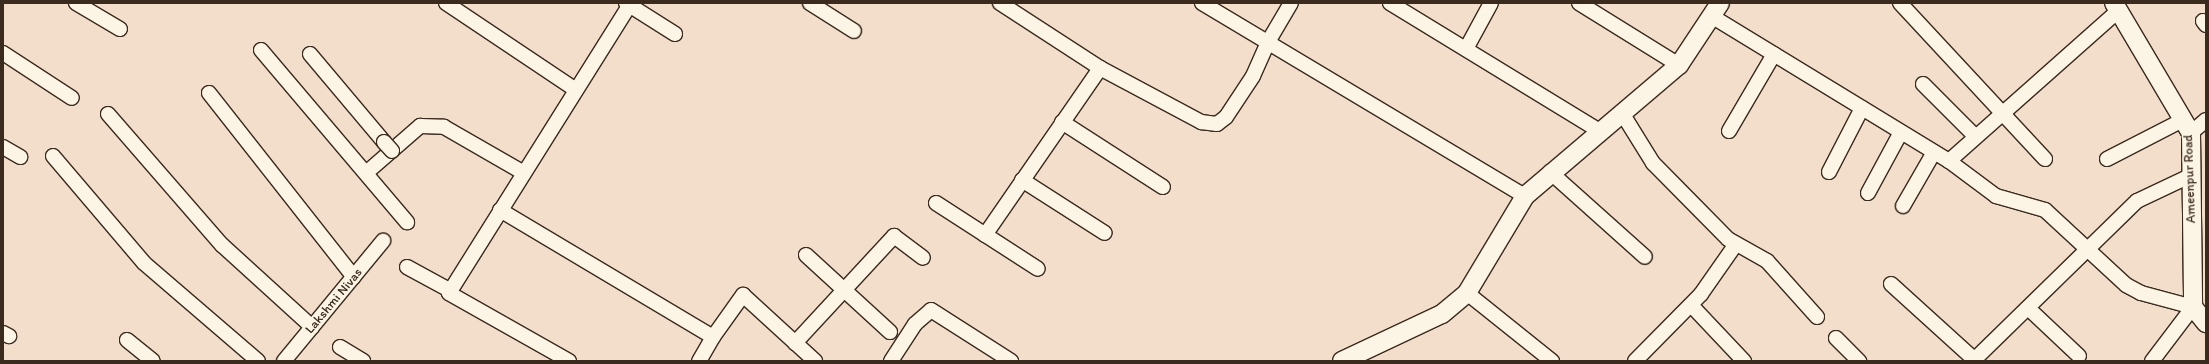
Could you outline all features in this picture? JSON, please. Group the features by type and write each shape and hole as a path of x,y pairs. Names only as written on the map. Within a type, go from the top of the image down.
{"street":[{"path":"76,3 120,29"},
{"path":"446,3 576,90"},
{"path":"810,3 854,32"},
{"path":"1000,3 1100,68 1201,122 1217,124 1226,117 1253,76 1268,42 1291,3"},
{"path":"1202,3 1525,196"},
{"path":"1390,3 1600,131"},
{"path":"1466,49 1491,3"},
{"path":"1579,3 1679,65"},
{"path":"1900,3 2045,159"},
{"path":"569,361 449,293 629,4 675,34"},
{"path":"1949,161 2116,7"},
{"name":"Ameenpur Road","path":"2116,7 2187,126 2190,176 2193,307"},
{"path":"1342,361 1442,314 1467,293 1525,196 1550,172 1679,65 1716,10 1774,54 1949,161 1996,196 2046,210 2090,249 2126,284 2141,293 2193,307 2206,323"},
{"path":"261,50 407,222"},
{"path":"3,53 72,98"},
{"path":"310,54 388,147"},
{"path":"1729,131 1774,54"},
{"path":"985,235 1100,68"},
{"path":"1923,84 1976,136"},
{"path":"209,93 354,277"},
{"path":"1829,172 1862,108"},
{"path":"1622,113 1653,163 1736,244 1767,261 1817,317"},
{"path":"108,114 222,245 312,327"},
{"path":"2107,159 2187,126 2206,120"},
{"path":"1062,122 1163,187"},
{"path":"366,173 420,126 444,127 524,173"},
{"path":"1868,193 1901,132"},
{"path":"3,147 20,157"},
{"path":"1903,206 1934,152"},
{"path":"53,156 144,263 258,361"},
{"path":"1550,172 1645,257"},
{"path":"1890,284 1974,361 2090,249 2136,201 2190,176"},
{"path":"1022,180 1105,233"},
{"path":"936,203 1038,269"},
{"path":"500,210 713,337"},
{"path":"795,343 894,236 923,258"},
{"name":"Lakshmi Nivas","path":"284,361 383,241"},
{"path":"1635,361 1691,305 1736,244"},
{"path":"806,255 890,332"},
{"path":"407,267 451,291"},
{"path":"1467,293 1552,361"},
{"path":"699,361 713,337 743,295 816,361"},
{"path":"1691,305 1744,361"},
{"path":"2152,361 2193,307"},
{"path":"2028,308 2080,356"},
{"path":"891,361 915,324 930,310 1011,361"},
{"path":"1836,338 1859,361"},
{"path":"127,340 153,361"},
{"path":"340,347 363,361"}]}
